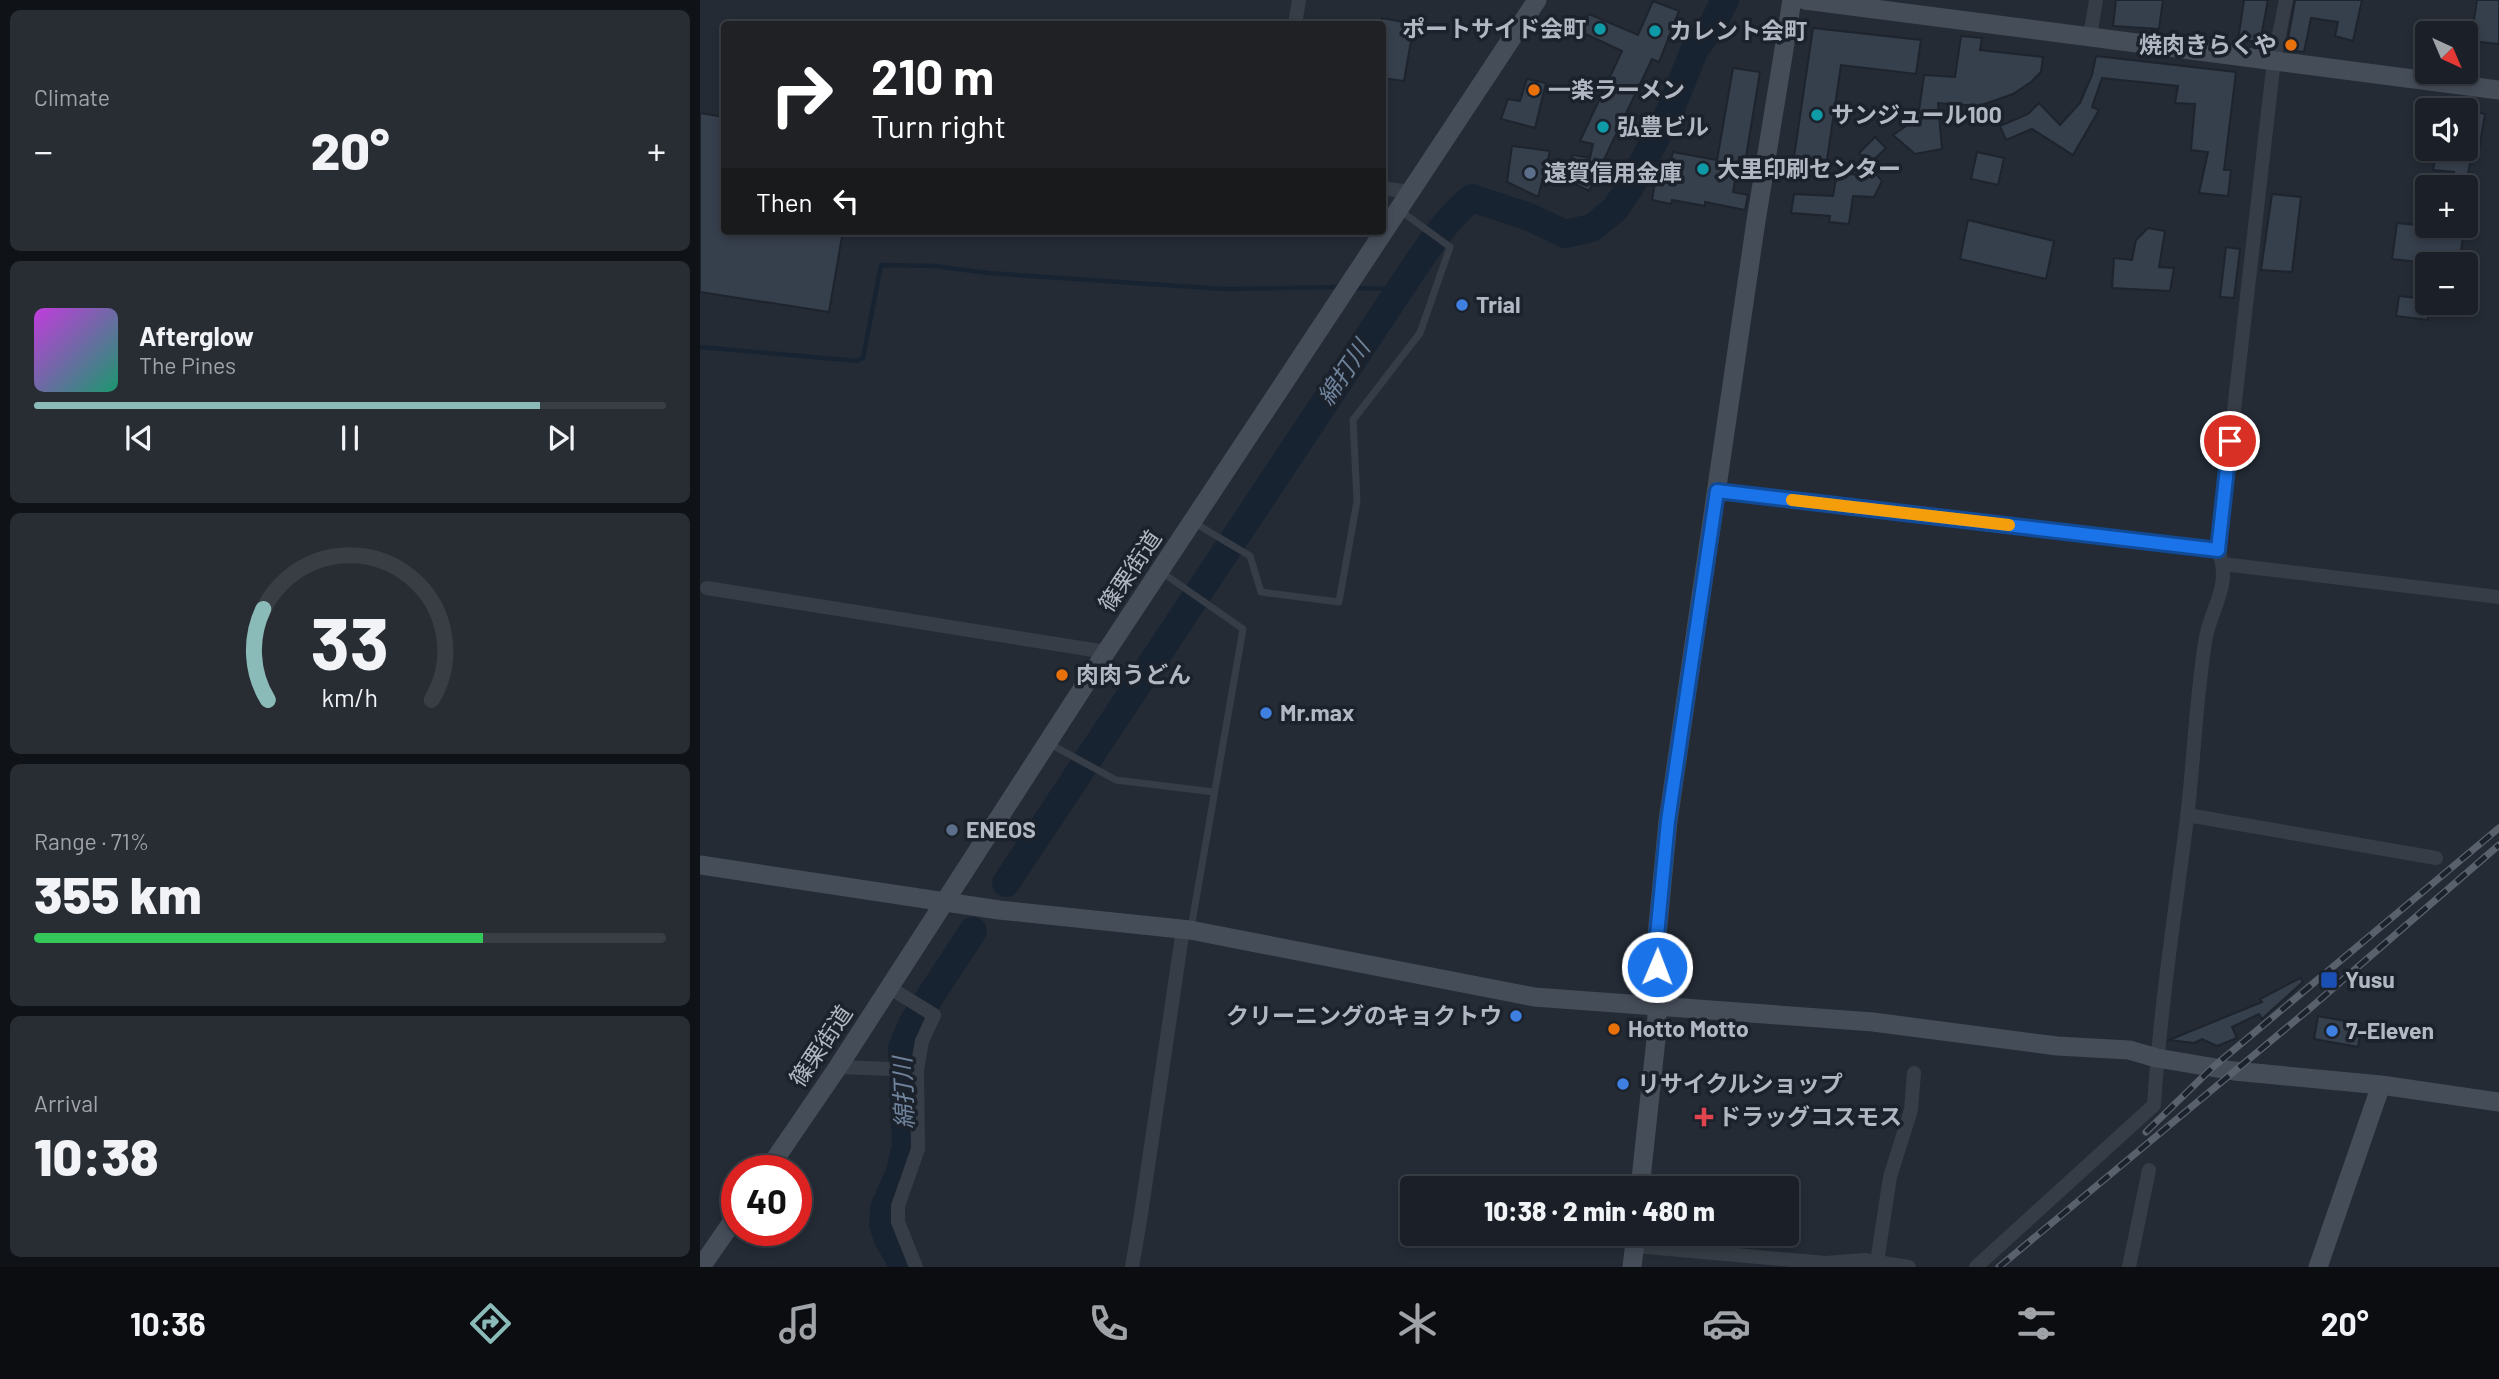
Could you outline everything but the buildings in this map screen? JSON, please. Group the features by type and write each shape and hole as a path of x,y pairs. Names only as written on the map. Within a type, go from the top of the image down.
{"street":[{"path":"1296,21 1299,0"},
{"name":"篠栗街道","path":"1386,227 1537,0"},
{"path":"1641,1176 1656,1039 1656,946 1668,821 1756,221 1792,0"},
{"path":"1805,0 2499,90"},
{"path":"2090,36 2096,0"},
{"path":"1976,1267 2154,1105 2157,1058 2187,815 2205,639 2222,589 2221,557 2274,60 2286,0"},
{"path":"1386,189 1409,192"},
{"name":"篠栗街道","path":"778,1155 890,988 1159,570 1381,235"},
{"path":"1717,491 2221,557 2499,597"},
{"path":"707,588 1106,652"},
{"path":"2187,815 2436,858"},
{"path":"700,865 999,909 1186,930 1534,997 1873,1022 2057,1046 2129,1050 2157,1058 2234,1071 2381,1085 2499,1102"},
{"path":"1132,1267 1186,930"},
{"path":"890,988 934,1015 922,1041 915,1070 918,1149 898,1206 898,1222 916,1267"},
{"path":"838,1067 915,1070"},
{"path":"1877,1262 1890,1177 1911,1110 1914,1073"},
{"path":"2318,1267 2381,1085"},
{"path":"2129,1267 2149,1170"},
{"path":"701,1267 721,1238"},
{"path":"1632,1267 1634,1246"},
{"path":"1683,1246 1826,1264 1864,1261 1909,1267"}],"lane":[{"path":"1193,522 1250,556 1261,592 1339,602 1357,501 1353,420 1420,333 1450,247 1398,209"},
{"path":"1159,570 1243,629 1186,930"},
{"path":"1047,742 1116,780 1214,792"}],"waterway":[{"name":"綿打川","path":"1006,883 1442,229 1472,198 1529,217 1565,234 1592,228 1615,209 1630,187 1670,111 1694,51 1725,0"},
{"path":"700,347 857,361 863,358 881,265 934,266 988,273 1224,289 1341,287"},
{"path":"1353,288 1400,289"},
{"name":"綿打川","path":"904,1267 883,1225 884,1208 900,1172 906,1145 902,1048 912,1024 973,931"}],"railway":[{"path":"2146,1132 2212,1068 2499,828"},
{"path":"1999,1267 2308,1010 2499,845"}],"slow traffic":[{"path":"1792,500 2009,525"}],"place":[{"name":"ポートサイド会町","path":"1600,29"},
{"name":"カレント会町","path":"1655,31"},
{"name":"焼肉きらくや","path":"2291,45"},
{"name":"一楽ラーメン","path":"1534,90"},
{"name":"サンジュール100","path":"1817,115"},
{"name":"弘豊ビル","path":"1603,127"},
{"name":"大里印刷センター","path":"1703,169"},
{"name":"遠賀信用金庫","path":"1530,173"},
{"name":"Trial","path":"1462,305"},
{"name":"肉肉うどん","path":"1062,675"},
{"name":"Mr.max","path":"1266,713"},
{"name":"ENEOS","path":"952,830"},
{"name":"Yusu","path":"2329,980"},
{"name":"クリーニングのキョクトウ","path":"1516,1016"},
{"name":"Hotto Motto","path":"1614,1029"},
{"name":"7-Eleven","path":"2332,1031"},
{"name":"リサイクルショップ","path":"1623,1084"},
{"name":"ドラッグコスモス","path":"1704,1117"}],"route":[{"path":"1657,967 1656,946 1668,821 1717,491 2218,550 2230,441"}]}
